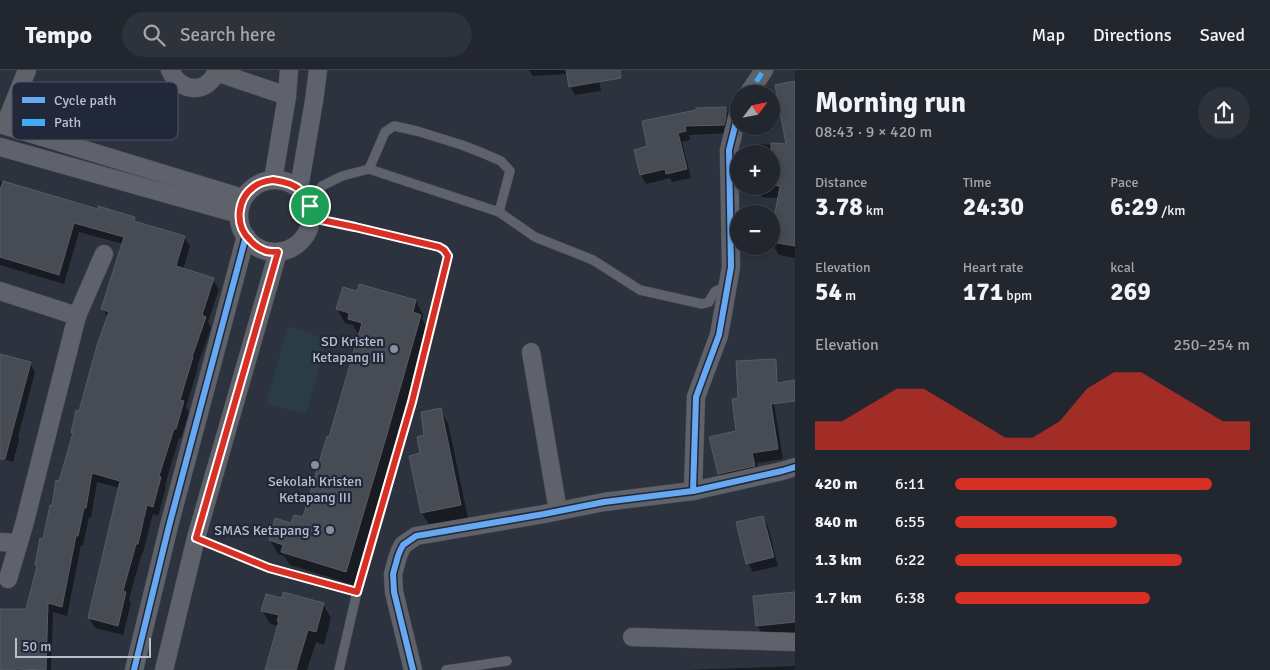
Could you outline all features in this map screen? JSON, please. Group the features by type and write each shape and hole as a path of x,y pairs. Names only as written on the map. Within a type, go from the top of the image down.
{"street":[{"path":"22,82 27,70"},
{"path":"170,70 178,82 192,88 207,84 213,79 216,71 287,96"},
{"path":"273,180 287,96 289,70"},
{"path":"299,188 287,182 273,180 264,181 249,191 241,206 241,226 246,236 254,245 265,251 278,252 288,250 301,242 310,227 311,212 299,188 318,70"},
{"path":"754,85 764,70"},
{"path":"2,125 12,103"},
{"path":"694,491 696,397 720,335 731,267 729,150 733,135"},
{"path":"46,140 241,206"},
{"path":"0,147 241,206"},
{"path":"134,670 169,526 246,236"},
{"path":"164,670 196,538 278,252"},
{"path":"8,579 24,525 78,316 104,254"},
{"path":"0,292 78,316"},
{"path":"531,352 558,511"},
{"path":"413,670 394,592 393,574 403,546 411,539 421,534 604,502 694,491 795,467"},
{"path":"0,542 18,542"},
{"path":"632,637 795,642"}],"lane":[{"path":"370,169 386,132 394,126 462,145 501,161 510,171 498,212"},
{"path":"339,670 357,592 412,402 448,256 439,247 355,227 311,212 315,196 322,186 342,176 370,169 498,212 535,237 593,260 640,290 702,304 709,302 714,292 720,289 727,289"},
{"path":"196,538 269,568 357,592"},
{"path":"446,670 507,661"}],"shaded area":[{"path":"288,326 327,339 306,414 266,404"}],"building":[{"path":"566,70 620,70 621,78 569,87"},
{"path":"795,81 795,246 780,244 780,205 777,205 778,195 780,195 780,145 771,145 771,143 786,144 780,112 780,85 775,85"},
{"path":"726,107 724,125 685,126 686,131 678,133 687,169 666,174 665,169 640,175 634,150 647,146 642,121 696,110 696,108"},
{"path":"3,181 98,209 98,206 135,217 134,221 185,236 176,266 214,278 202,315 206,317 180,400 184,401 176,429 174,429 159,476 161,477 153,507 147,505 138,544 136,544 123,591 126,592 118,626 88,618 120,481 92,473 86,508 84,508 78,536 76,536 62,607 48,603 46,670 0,670 0,609 26,609 37,566 35,565 40,538 43,539 50,505 52,506 56,480 59,481 73,433 71,433 76,410 79,411 98,342 109,312 101,309 124,237 74,223 59,275 0,257 0,190"},
{"path":"359,284 416,300 413,312 421,315 346,572 281,552 283,545 269,540 275,518 291,523 294,515 303,517 327,436 329,437 362,323 348,319 349,313 336,309 343,287 357,291"},
{"path":"0,354 31,362 5,459 0,459"},
{"path":"776,359 777,383 795,380 795,401 771,404 778,449 752,453 755,466 718,474 709,437 736,431 732,399 738,398 736,361"},
{"path":"441,408 461,505 421,513 409,456 420,453 417,437 424,435 421,412"},
{"path":"763,516 774,557 746,564 736,522"},
{"path":"283,592 324,603 316,632 308,630 296,670 265,670 279,615 261,611 266,594 282,598"},
{"path":"795,592 795,622 756,626 753,596"}],"marked path":[{"path":"754,85 764,70"}],"cycle path":[{"path":"693,491 696,397 719,335 731,267 729,150 733,135"},
{"path":"134,670 169,526 246,236"},
{"path":"413,670 394,592 393,574 403,545 416,536 604,502 693,491 795,467"}],"place":[{"name":"SD Kristen Ketapang IIi","path":"394,349"},
{"name":"Sekolah Kristen Ketapang III","path":"315,465"},
{"name":"SMAS Ketapang 3","path":"330,530"}],"route":[{"path":"273,180 287,182 299,188 310,206 312,218 439,247 448,256 412,402 357,592 269,568 196,538 278,252 265,251 254,245 246,236 241,226 240,206 249,191 256,185 264,181 273,180"}]}
